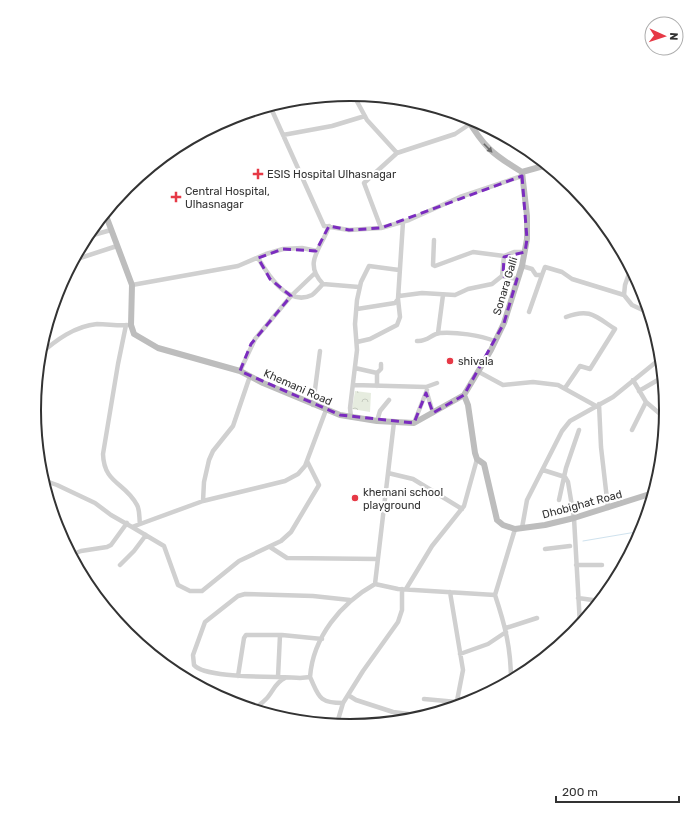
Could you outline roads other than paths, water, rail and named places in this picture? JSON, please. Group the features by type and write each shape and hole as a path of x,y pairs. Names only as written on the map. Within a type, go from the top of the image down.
{"street":[{"path":"357,101 365,116 396,153"},
{"path":"272,111 324,226 349,230 382,228 403,222 460,197 541,167"},
{"path":"283,135 332,126 365,116"},
{"path":"382,228 364,183 396,153 455,134 468,125"},
{"path":"472,127 484,145 496,156 522,174"},
{"name":"Sonara Galli","path":"464,395 479,372 495,341 508,310 516,279 522,266 525,252 527,216 522,174"},
{"path":"107,219 132,285 128,325 118,364 113,405 103,454 104,464 106,472 137,504 140,524"},
{"path":"357,342 370,339 377,334 397,325 400,317 398,298 403,222"},
{"path":"329,226 313,260 315,273 323,284 360,287"},
{"path":"96,234 112,230"},
{"path":"434,240 433,265 435,266 473,252 504,256 514,252 525,252"},
{"path":"81,258 117,246"},
{"path":"132,285 238,266 283,249 302,248 317,251"},
{"path":"357,310 395,303 398,298 422,293 443,295 455,294 468,289 492,284 502,276 504,256"},
{"path":"258,258 270,279 292,296 302,297 313,294 323,284"},
{"path":"351,417 357,342 355,324 360,287 369,266 399,270"},
{"path":"522,266 532,269 536,274 542,275"},
{"path":"529,312 544,267 562,272 572,279 624,295 632,305 643,310"},
{"path":"240,371 251,344 292,296 315,273"},
{"path":"502,276 516,279"},
{"path":"624,295 628,276"},
{"path":"438,333 443,295"},
{"path":"565,388 580,366 590,369 615,329 583,311 566,317"},
{"path":"48,348 63,336 87,326 98,324 128,325"},
{"name":"Khemani Road","path":"128,325 134,334 158,348 240,371 313,405 340,415 377,421 414,423"},
{"path":"417,341 427,340 438,333 483,337 495,341"},
{"path":"313,405 320,351"},
{"path":"522,528 527,500 570,421 582,416 597,405 612,397 655,363"},
{"path":"377,386 377,373 380,371 381,364"},
{"path":"355,368 377,373"},
{"path":"479,372 503,385 533,382 565,388 597,405"},
{"path":"203,501 204,482 209,460 233,426 250,376"},
{"path":"633,380 646,402 659,413"},
{"path":"639,391 657,380"},
{"path":"354,386 426,388 437,383"},
{"path":"426,388 433,413"},
{"path":"414,423 426,388"},
{"path":"414,423 464,395 468,405 474,453 484,464 497,520 503,525 515,529 495,595 511,652 511,674"},
{"path":"377,421 380,411 389,400"},
{"path":"632,430 646,402"},
{"path":"597,405 608,508"},
{"path":"132,526 203,501 285,480 298,474 305,466 326,410"},
{"path":"375,584 394,422"},
{"path":"559,500 567,464 579,430"},
{"path":"338,718 343,703 398,622 402,610 404,589 432,546 462,509 478,459"},
{"path":"50,483 95,503 111,515 164,546 178,585 190,591 202,590 239,561 281,541 291,532 320,485 307,461"},
{"path":"543,470 565,477 568,482 574,518 579,617"},
{"path":"388,473 413,479 462,509"},
{"name":"Dhobighat Road","path":"515,529 574,518 647,495"},
{"path":"76,553 87,549 107,547 111,545 127,523"},
{"path":"120,565 134,551 146,535"},
{"path":"545,549 570,546"},
{"path":"270,547 287,558 378,559"},
{"path":"576,565 602,565"},
{"path":"343,703 330,702 316,694 310,677 313,658 322,639 331,622 350,600 375,584 404,589 495,595"},
{"path":"450,592 463,670 458,699"},
{"path":"310,677 227,676 200,670 194,665 192,660 205,622 230,601 245,594 313,596 350,600"},
{"path":"578,598 593,600"},
{"path":"460,654 488,644 506,630 537,618"},
{"path":"238,676 244,638 246,635 280,635 322,639"},
{"path":"278,677 280,635"},
{"path":"258,705 265,700 274,686 286,677"},
{"path":"348,695 366,704 393,712 406,714"},
{"path":"424,699 449,703"}],"waterway":[{"path":"583,541 633,533"}],"place":[{"name":"ESIS Hospital Ulhasnagar","path":"258,174"},
{"name":"Central Hospital, Ulhasnagar","path":"176,197"},
{"name":"shivala","path":"450,361"},
{"name":"khemani school playground","path":"355,498"}]}
